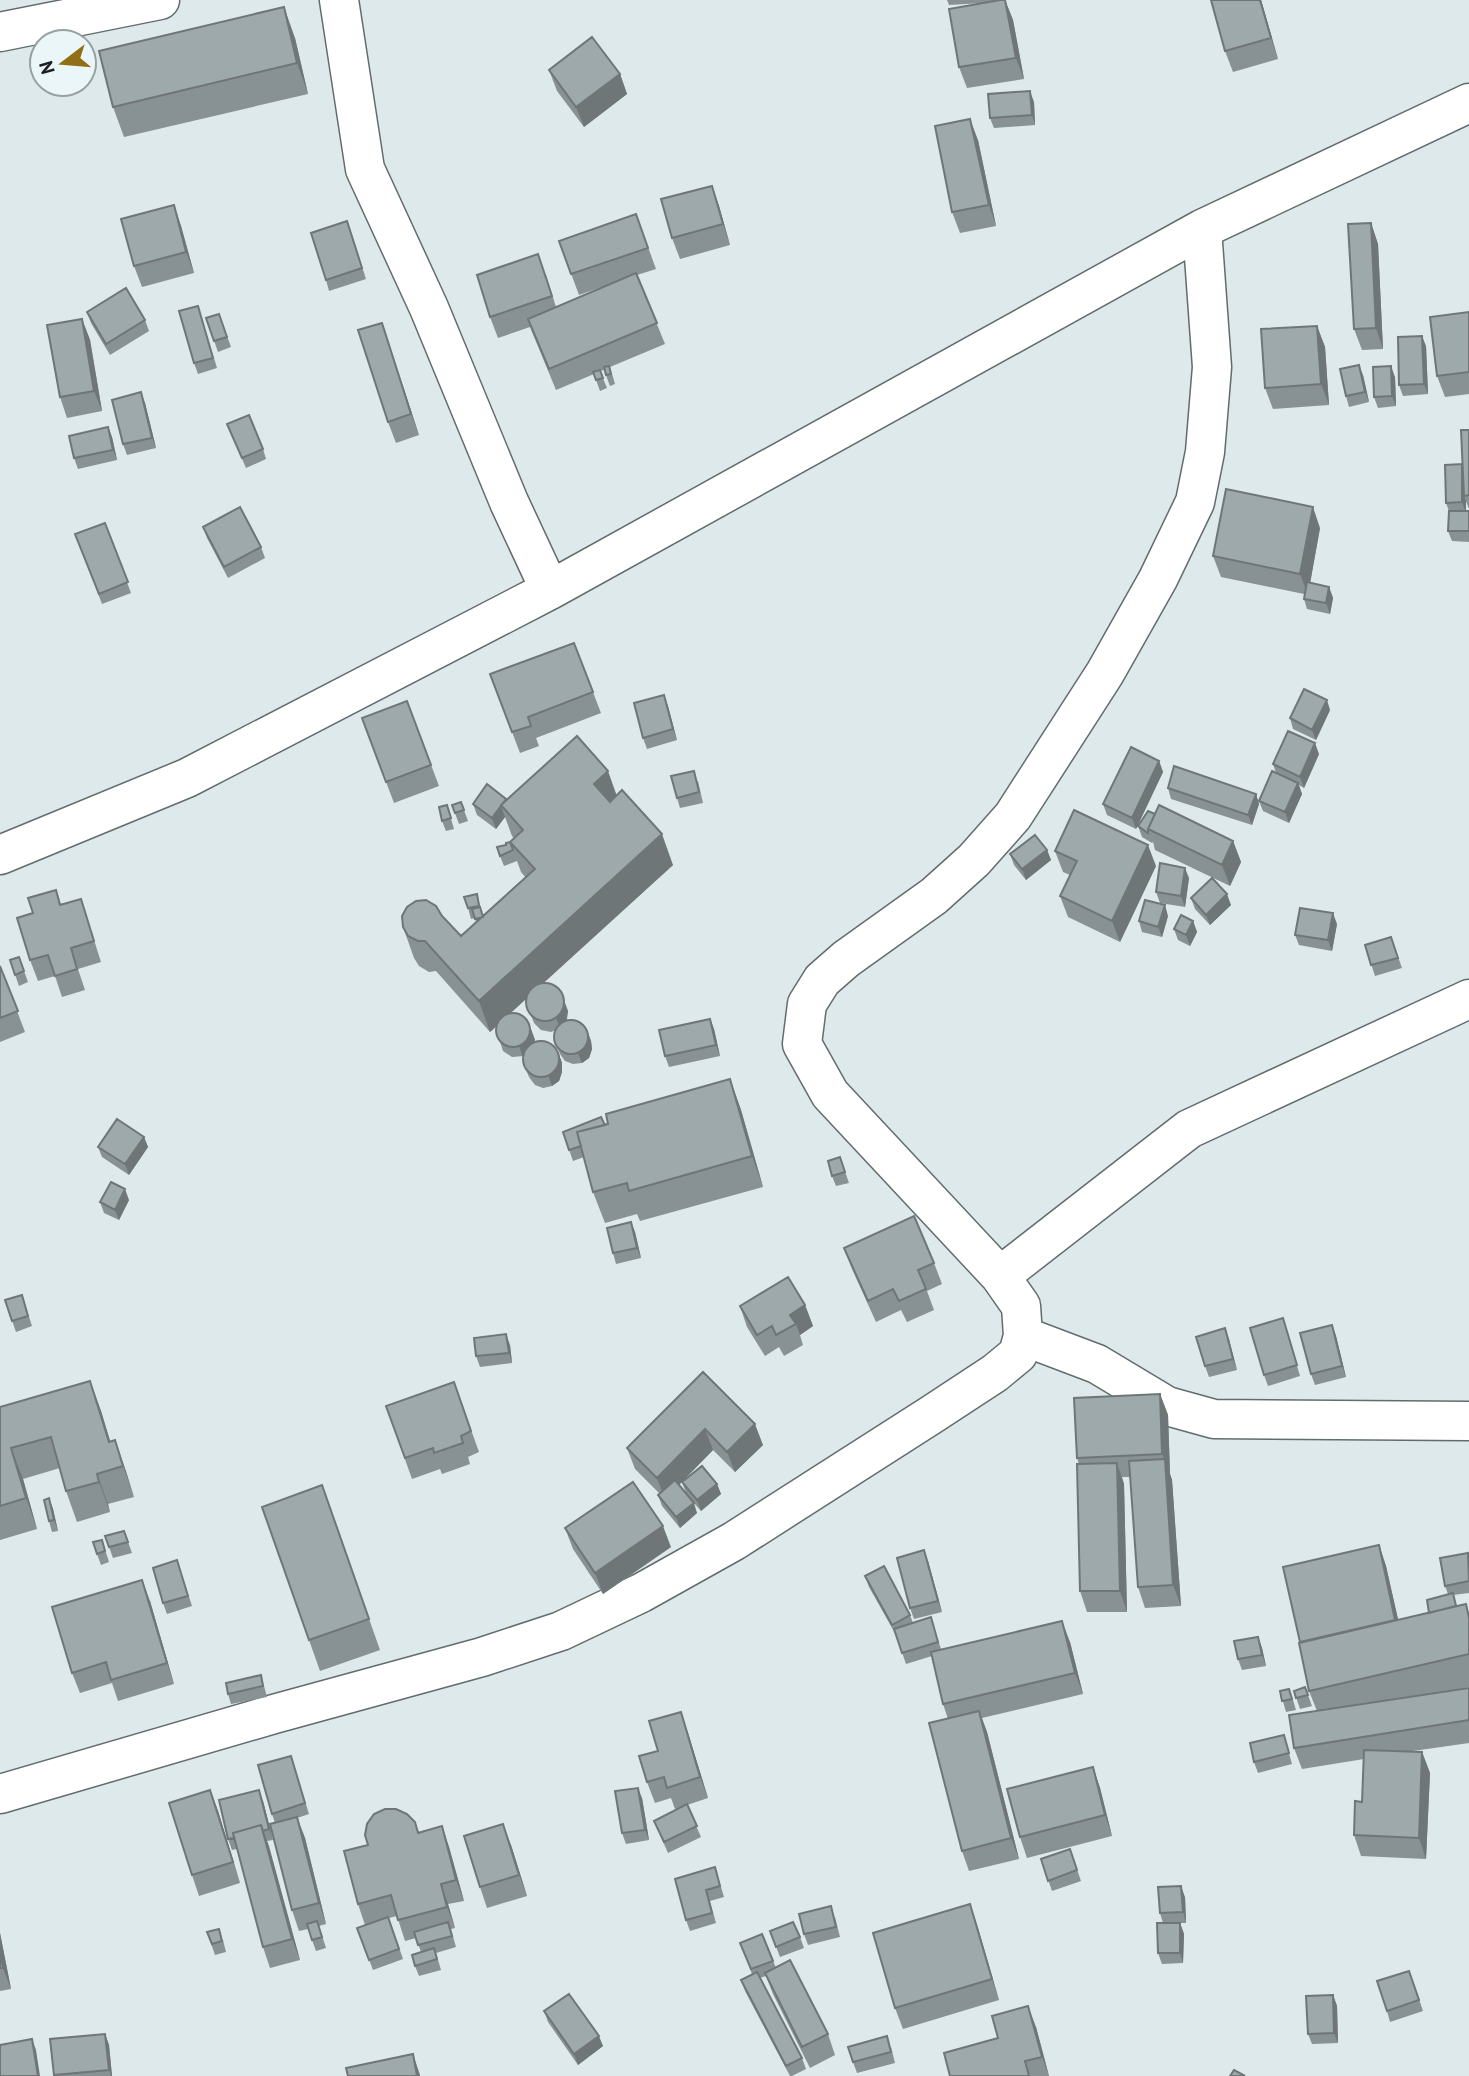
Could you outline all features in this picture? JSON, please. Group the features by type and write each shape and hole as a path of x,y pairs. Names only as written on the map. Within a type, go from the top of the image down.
{"street":[{"path":"0,32 160,0"},
{"path":"339,0 365,169 429,308 509,502 550,590"},
{"path":"0,855 187,778 550,590 1202,229 1469,103"},
{"path":"0,1794 482,1657 561,1631 640,1593 734,1541 995,1373 1018,1354 1023,1336 1021,1306 1000,1276 830,1094 802,1044 807,1004 822,980 846,959 934,895 974,860 1013,816 1105,673 1158,579 1195,502 1205,452 1212,367 1202,229"},
{"path":"1000,1276 1189,1129 1469,999"},
{"path":"1023,1336 1097,1364 1167,1406 1214,1419 1469,1421"}],"building":[{"path":"1005,0 1016,58 959,67 949,9"},
{"path":"1211,0 1260,0 1271,38 1225,51"},
{"path":"284,7 297,63 113,107 99,51"},
{"path":"592,37 620,74 576,107 549,70"},
{"path":"1030,91 1032,115 990,118 988,94"},
{"path":"970,119 989,205 952,212 935,126"},
{"path":"712,186 723,224 672,238 661,199"},
{"path":"174,205 186,252 134,266 121,219"},
{"path":"636,214 648,248 571,274 559,241"},
{"path":"347,221 362,268 326,280 311,233"},
{"path":"1371,223 1376,328 1354,329 1348,224"},
{"path":"538,254 552,296 490,317 477,275"},
{"path":"636,273 657,323 549,369 528,319"},
{"path":"126,288 145,320 106,344 87,312"},
{"path":"198,306 213,358 194,363 179,311"},
{"path":"1469,312 1469,372 1437,376 1430,317"},
{"path":"219,314 227,337 214,341 206,318"},
{"path":"82,319 94,391 60,397 47,325"},
{"path":"382,323 411,414 388,422 358,330"},
{"path":"1317,326 1321,384 1265,388 1261,329"},
{"path":"1422,336 1424,384 1399,385 1398,337"},
{"path":"1359,365 1365,392 1346,396 1340,369"},
{"path":"609,366 611,374 606,375 604,367"},
{"path":"1391,366 1392,396 1374,397 1373,367"},
{"path":"600,370 603,378 596,380 593,372"},
{"path":"141,392 152,438 123,444 112,400"},
{"path":"249,415 263,449 242,458 227,424"},
{"path":"108,427 113,450 74,458 69,436"},
{"path":"1461,430 1469,430 1469,495 1464,496"},
{"path":"1462,464 1462,502 1446,503 1445,465"},
{"path":"1226,489 1313,507 1300,574 1213,556"},
{"path":"240,507 261,547 224,567 203,527"},
{"path":"1449,511 1469,511 1469,531 1448,531"},
{"path":"105,523 128,582 99,594 75,534"},
{"path":"1307,582 1329,587 1326,603 1304,599"},
{"path":"574,643 593,692 528,717 531,726 512,732 490,674"},
{"path":"1304,689 1327,700 1312,730 1290,718"},
{"path":"664,695 673,729 643,738 634,703"},
{"path":"407,701 431,765 386,782 362,718"},
{"path":"1288,731 1315,743 1300,777 1273,764"},
{"path":"577,736 608,771 594,784 610,802 622,790 662,834 479,1001 425,941 408,936 403,927 402,916 407,907 416,901 426,900 436,906 461,936 535,869 510,842 523,830 501,805"},
{"path":"1131,747 1159,761 1132,818 1103,804"},
{"path":"1174,766 1256,794 1248,815 1168,788"},
{"path":"694,771 699,792 677,798 671,776"},
{"path":"1272,771 1298,783 1285,812 1259,801"},
{"path":"487,784 506,799 492,818 473,804"},
{"path":"461,802 464,810 455,813 452,805"},
{"path":"447,805 451,818 442,821 439,807"},
{"path":"1159,805 1233,841 1222,865 1148,829"},
{"path":"1074,810 1148,845 1112,921 1060,896 1077,861 1055,851"},
{"path":"1148,811 1155,814 1148,833 1138,826"},
{"path":"1035,835 1047,850 1022,869 1010,854"},
{"path":"510,842 513,850 500,856 497,847"},
{"path":"1160,863 1185,868 1181,896 1156,892"},
{"path":"1212,878 1227,894 1206,915 1191,898"},
{"path":"56,890 60,905 81,899 94,941 71,948 77,969 55,976 48,955 30,960 17,918 33,913 28,898"},
{"path":"477,894 479,906 468,908 464,897"},
{"path":"1145,900 1165,905 1158,927 1139,921"},
{"path":"480,907 483,917 475,919 472,909"},
{"path":"1300,908 1333,913 1328,940 1295,935"},
{"path":"1181,915 1193,921 1186,935 1174,929"},
{"path":"1391,937 1398,958 1371,965 1365,945"},
{"path":"19,957 24,971 15,975 10,960"},
{"path":"0,966 18,1011 0,1018"},
{"path":"545,983 558,989 564,1002 558,1015 545,1021 532,1015 526,1002 532,989"},
{"path":"513,1013 525,1018 530,1030 525,1042 513,1047 501,1042 496,1030 501,1018"},
{"path":"710,1019 716,1045 665,1056 659,1030"},
{"path":"571,1020 583,1025 588,1037 583,1049 571,1054 559,1049 554,1037 559,1025"},
{"path":"541,1041 553,1047 559,1059 553,1071 541,1077 529,1071 523,1059 529,1047"},
{"path":"730,1079 752,1156 629,1191 627,1183 593,1192 577,1132 608,1124 606,1114"},
{"path":"601,1117 605,1125 577,1132 581,1146 569,1150 563,1132"},
{"path":"117,1119 144,1137 125,1164 98,1147"},
{"path":"840,1157 845,1172 832,1176 828,1161"},
{"path":"111,1182 125,1189 115,1210 100,1202"},
{"path":"914,1216 934,1263 918,1270 926,1289 899,1301 893,1289 868,1301 844,1248"},
{"path":"631,1222 637,1248 613,1253 607,1228"},
{"path":"788,1277 805,1305 790,1315 796,1324 776,1335 772,1326 757,1335 740,1306"},
{"path":"22,1295 28,1316 12,1321 5,1300"},
{"path":"1283,1318 1297,1365 1264,1375 1250,1328"},
{"path":"1332,1325 1342,1366 1311,1374 1300,1333"},
{"path":"1225,1328 1233,1359 1205,1366 1196,1337"},
{"path":"506,1334 509,1353 476,1356 474,1338"},
{"path":"703,1372 755,1424 727,1452 705,1429 657,1478 627,1448"},
{"path":"90,1381 109,1442 115,1440 123,1466 97,1474 99,1482 66,1491 51,1437 11,1448 26,1498 0,1506 0,1407"},
{"path":"454,1382 471,1431 461,1436 463,1443 434,1453 433,1448 405,1458 386,1406"},
{"path":"1160,1394 1162,1454 1077,1458 1074,1398"},
{"path":"1165,1459 1173,1585 1138,1587 1129,1461"},
{"path":"1117,1463 1120,1591 1080,1591 1077,1464"},
{"path":"702,1466 717,1484 697,1500 682,1482"},
{"path":"675,1480 694,1503 676,1517 658,1495"},
{"path":"633,1482 663,1526 595,1573 565,1528"},
{"path":"322,1485 369,1619 309,1640 262,1507"},
{"path":"49,1498 54,1520 49,1521 44,1500"},
{"path":"124,1531 128,1542 109,1547 105,1536"},
{"path":"102,1540 105,1551 97,1554 93,1542"},
{"path":"1379,1545 1395,1620 1300,1642 1283,1567"},
{"path":"924,1550 938,1601 910,1608 897,1558"},
{"path":"1468,1553 1469,1581 1445,1586 1440,1558"},
{"path":"177,1560 188,1596 163,1603 153,1568"},
{"path":"884,1566 910,1615 892,1625 865,1576"},
{"path":"142,1580 167,1663 111,1680 106,1662 72,1673 52,1607"},
{"path":"1453,1593 1456,1606 1429,1613 1427,1600"},
{"path":"1466,1604 1469,1618 1469,1654 1309,1691 1299,1643"},
{"path":"931,1617 938,1642 902,1653 894,1629"},
{"path":"1062,1621 1075,1673 943,1704 931,1652"},
{"path":"1258,1637 1262,1655 1238,1659 1234,1641"},
{"path":"261,1675 263,1686 228,1694 226,1683"},
{"path":"1305,1687 1308,1695 1296,1698 1294,1691"},
{"path":"1469,1688 1469,1720 1294,1748 1289,1715"},
{"path":"1289,1689 1292,1699 1282,1701 1280,1691"},
{"path":"979,1711 1011,1838 962,1851 929,1723"},
{"path":"681,1712 700,1777 667,1788 664,1777 647,1782 639,1756 658,1751 649,1721"},
{"path":"1284,1735 1289,1753 1254,1762 1250,1743"},
{"path":"1364,1750 1422,1752 1419,1838 1354,1835 1355,1801 1362,1802"},
{"path":"291,1756 305,1803 272,1814 258,1765"},
{"path":"1093,1767 1105,1815 1020,1837 1007,1789"},
{"path":"638,1788 645,1830 622,1833 615,1791"},
{"path":"210,1790 233,1862 192,1875 169,1803"},
{"path":"259,1790 269,1829 263,1831 261,1825 233,1833 234,1838 228,1839 219,1800"},
{"path":"687,1804 697,1826 664,1842 654,1821"},
{"path":"385,1809 396,1809 407,1814 415,1822 418,1833 442,1826 456,1880 441,1884 447,1907 398,1920 391,1895 358,1904 344,1851 368,1845 365,1835 367,1824 374,1814"},
{"path":"297,1817 319,1903 292,1910 270,1824"},
{"path":"503,1824 519,1875 480,1887 464,1836"},
{"path":"261,1825 292,1939 263,1947 233,1833"},
{"path":"1070,1849 1077,1870 1048,1881 1041,1859"},
{"path":"715,1867 720,1886 706,1890 712,1913 686,1920 675,1879"},
{"path":"1181,1886 1183,1912 1160,1913 1158,1887"},
{"path":"970,1904 992,1979 895,2008 873,1933"},
{"path":"831,1906 836,1927 804,1934 799,1914"},
{"path":"388,1917 399,1949 369,1960 357,1928"},
{"path":"317,1921 322,1937 312,1940 307,1924"},
{"path":"448,1922 452,1936 418,1945 414,1932"},
{"path":"793,1922 800,1937 776,1947 770,1931"},
{"path":"1157,1923 1180,1923 1180,1953 1158,1953"},
{"path":"219,1929 222,1941 212,1944 207,1932"},
{"path":"762,1934 773,1961 751,1969 740,1943"},
{"path":"434,1948 437,1959 415,1966 412,1955"},
{"path":"790,1960 828,2034 802,2047 765,1973"},
{"path":"1409,1971 1419,2000 1387,2011 1377,1981"},
{"path":"757,1972 802,2058 786,2066 741,1980"},
{"path":"569,1994 599,2036 574,2054 544,2011"},
{"path":"1333,1995 1334,2033 1308,2034 1306,1996"},
{"path":"1028,2006 1042,2057 1025,2061 1029,2076 950,2076 944,2053 998,2038 992,2016"},
{"path":"105,2034 109,2070 54,2075 50,2039"},
{"path":"887,2036 891,2052 853,2062 848,2047"},
{"path":"32,2039 38,2076 0,2076 0,2045"},
{"path":"413,2054 417,2076 348,2076 346,2068"},
{"path":"1234,2070 1245,2076 1230,2076"}]}
